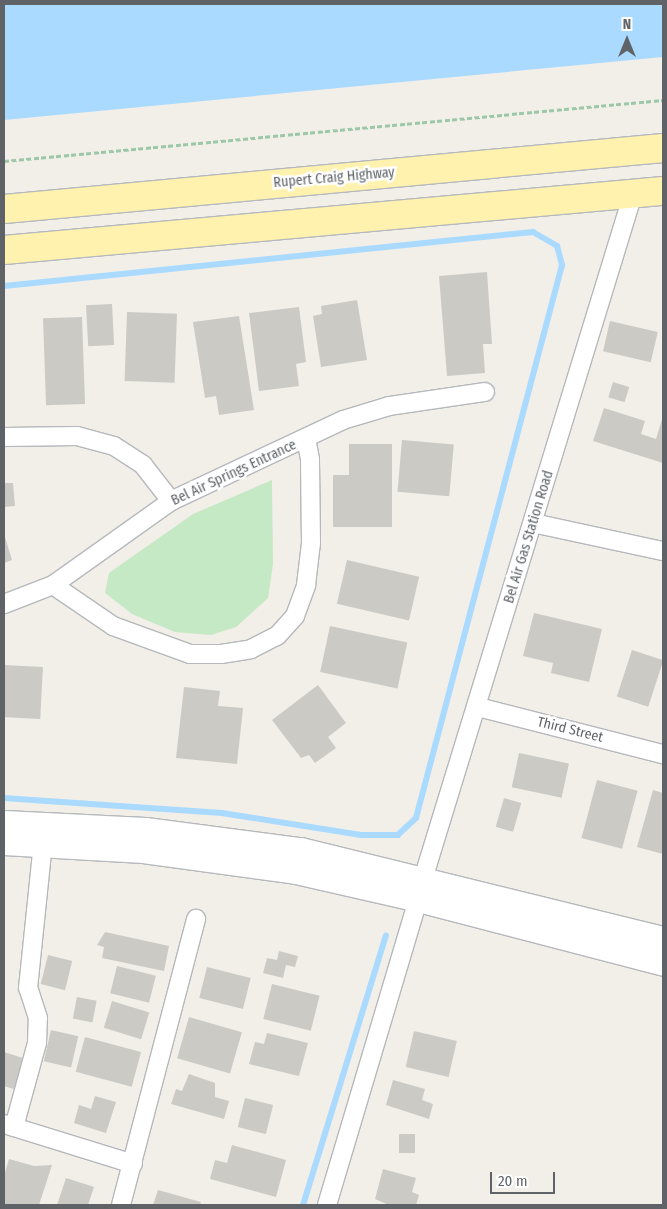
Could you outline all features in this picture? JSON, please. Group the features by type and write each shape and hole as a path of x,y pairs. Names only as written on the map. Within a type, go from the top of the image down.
{"main road":[{"name":"Rupert Craig Highway","path":"4,209 663,148"},
{"path":"4,250 663,191"},
{"path":"4,823 155,831 300,850 420,889 663,963"},
{"path":"4,842 42,853 142,850 420,889 663,939"}],"street":[{"name":"Bel Air Gas Station Road","path":"327,1205 420,889 478,707 633,194"},
{"name":"Bel Air Springs Entrance","path":"4,604 53,586 171,501 343,420 389,406 485,392"},
{"path":"4,437 77,436 114,446 142,465 171,501"},
{"path":"53,586 113,626 190,654 221,654 251,649 277,636 295,616 306,585 312,543 310,458 306,439"},
{"path":"533,523 663,551"},
{"name":"Third Street","path":"478,707 663,754"},
{"path":"42,853 28,988 38,1018 37,1043 9,1125 133,1164"},
{"path":"121,1205 196,919"}],"path":[{"path":"4,160 663,100"}],"green space":[{"path":"272,480 273,564 268,598 236,627 211,635 175,632 132,614 105,593 109,573 193,514"}],"water":[{"path":"4,4 663,4 663,57 4,120"}],"building":[{"path":"487,272 492,344 483,344 485,373 447,376 439,276"},
{"path":"357,300 367,360 321,367 313,316 322,314 321,306"},
{"path":"112,304 114,345 88,346 86,305"},
{"path":"299,307 306,362 296,364 299,386 259,391 249,313"},
{"path":"127,312 177,314 175,383 125,381"},
{"path":"239,316 254,410 219,415 216,396 205,398 193,322"},
{"path":"82,317 85,404 46,405 43,318"},
{"path":"610,321 658,332 651,362 603,351"},
{"path":"613,382 629,387 625,402 608,397"},
{"path":"604,408 645,421 641,434 656,439 663,416 663,463 593,441"},
{"path":"402,440 454,445 449,496 397,492"},
{"path":"349,444 392,444 392,527 333,527 333,475 349,475"},
{"path":"4,483 13,483 15,506 4,507"},
{"path":"4,534 12,560 4,563"},
{"path":"347,560 419,577 409,620 337,604"},
{"path":"534,613 602,629 589,682 551,673 553,663 523,656"},
{"path":"330,626 407,642 398,688 320,672"},
{"path":"632,650 663,660 648,707 617,697"},
{"path":"4,665 43,667 40,719 4,717"},
{"path":"318,685 346,723 328,737 336,748 315,763 309,755 301,758 272,720"},
{"path":"184,687 220,691 218,706 243,708 237,764 176,758"},
{"path":"519,753 569,764 562,798 512,787"},
{"path":"597,780 638,791 622,849 581,838"},
{"path":"653,790 663,793 663,854 637,847"},
{"path":"504,798 521,803 513,832 496,827"},
{"path":"105,932 169,946 164,971 102,958 104,947 97,945"},
{"path":"279,951 298,956 295,967 286,965 283,978 263,973 267,958 277,960"},
{"path":"48,955 72,961 65,990 41,984"},
{"path":"117,966 156,976 149,1003 110,993"},
{"path":"207,967 251,978 243,1009 199,998"},
{"path":"272,984 320,996 311,1031 263,1019"},
{"path":"77,997 97,1001 92,1022 73,1019"},
{"path":"112,1001 149,1012 141,1039 104,1028"},
{"path":"189,1017 242,1032 230,1073 177,1058"},
{"path":"51,1030 78,1036 71,1067 44,1061"},
{"path":"414,1031 457,1041 449,1077 406,1067"},
{"path":"267,1033 308,1043 299,1076 249,1064 255,1042 264,1044"},
{"path":"85,1037 141,1052 132,1087 76,1072"},
{"path":"4,1052 26,1059 17,1090 4,1086"},
{"path":"189,1074 215,1083 215,1097 229,1101 224,1119 171,1104 176,1089 182,1091"},
{"path":"393,1080 425,1089 422,1100 433,1104 429,1119 386,1105"},
{"path":"95,1096 116,1102 106,1133 74,1123 79,1105 91,1109"},
{"path":"245,1098 273,1105 266,1134 238,1127"},
{"path":"399,1134 415,1134 415,1153 399,1153"},
{"path":"232,1145 286,1160 276,1197 210,1179 215,1160 227,1163"},
{"path":"9,1159 34,1166 52,1165 39,1205 4,1205 4,1176"},
{"path":"383,1169 416,1178 412,1192 419,1195 416,1205 389,1205 375,1199"},
{"path":"66,1178 94,1187 88,1205 57,1205"},
{"path":"158,1190 201,1202 200,1205 153,1205"}],"waterway":[{"path":"4,286 533,232 557,246 562,265 416,818 398,835 361,835 222,813 4,798"},
{"path":"303,1205 386,936"}]}
